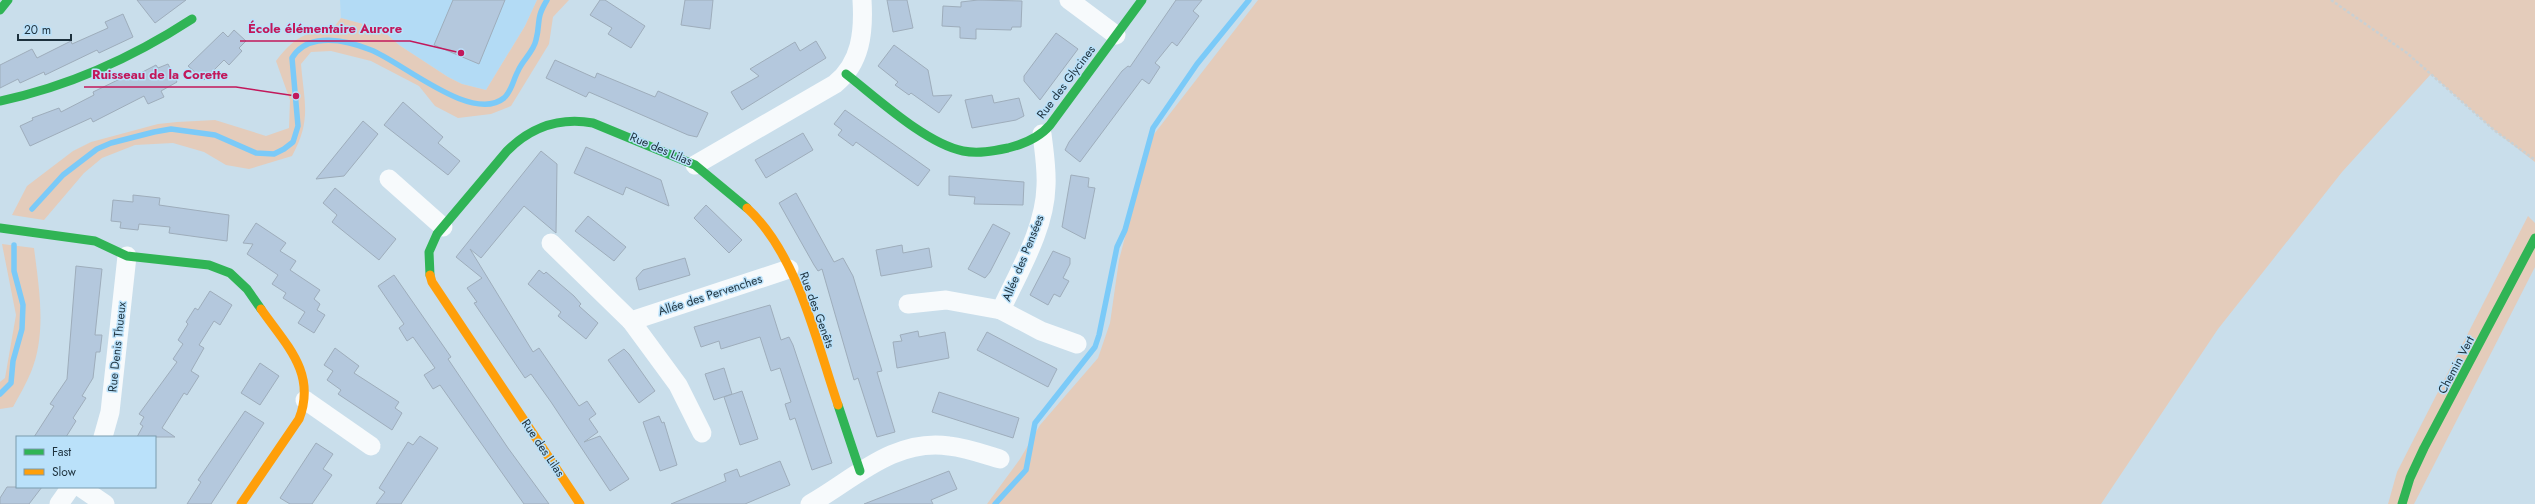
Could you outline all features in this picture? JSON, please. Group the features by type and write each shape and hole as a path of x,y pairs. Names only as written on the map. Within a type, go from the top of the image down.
{"street":[{"path":"0,10 8,0"},
{"name":"Rue des Lilas","path":"580,504 432,282 428,269 429,251 443,227 511,147 526,135 546,124 576,120 593,123 611,128 695,165 835,84 846,74 859,50 862,34 862,0"},
{"path":"1069,0 1116,35"},
{"name":"Rue des Glycines","path":"846,74 925,134 954,149 972,152 1000,150 1020,145 1042,134 1142,0"},
{"path":"0,101 44,92 98,73 158,42 192,19"},
{"name":"Allée des Pensées","path":"1001,310 1031,244 1044,205 1046,186 1042,134"},
{"name":"Rue des Genêts","path":"695,165 753,214 778,248 805,306 860,472"},
{"path":"389,179 443,227"},
{"path":"0,228 95,241 126,256 209,265 224,269 236,277 247,289 301,368 305,382 305,400 299,419 241,504"},
{"name":"Chemin Vert","path":"2402,504 2410,478 2424,448 2535,238"},
{"path":"551,243 631,321 675,380 702,433"},
{"name":"Rue Denis Thueux","path":"103,436 110,412 126,256"},
{"name":"Allée des Pervenches","path":"631,321 789,269"},
{"name":"Allée des Pensées","path":"908,304 946,300 970,302 1001,310 1041,331 1077,344"},
{"path":"305,400 371,446"},
{"path":"810,504 860,472 895,452 931,445 964,449 1000,459"},
{"path":"59,504 70,488"},
{"path":"81,488 105,504"}],"path":[{"path":"2331,0 2407,53 2494,130 2535,160"}],"shaded area":[{"path":"340,0 537,0 525,26 486,90 462,84 448,77 399,45 381,29 341,18"},
{"path":"537,0 569,0 553,17 549,44 511,106 491,114 458,118 435,106 419,86 371,61 331,51 311,52 301,64 305,111 302,132 292,156 249,169 226,165 204,152 173,143 135,145 102,158 84,173 44,220 12,215 27,186 73,151 91,142 158,124 177,122 215,120 266,136 289,128 290,100 276,61 289,46 301,37 315,31 334,27 341,18 381,29 399,45 448,77 462,84 486,90 525,26"},
{"path":"1258,0 2535,0 2535,162 2494,130 2431,74 2342,172 2218,329 2101,504 987,504 1020,459 1040,425 1098,358 1110,323 1119,260 1151,138"},
{"path":"2528,216 2535,223 2535,267 2414,504 2388,504 2397,472"},
{"path":"2,244 34,248 39,295 40,326 36,357 27,381 13,407 0,409 0,382 5,378 16,315"}],"building":[{"path":"137,0 186,0 155,23"},
{"path":"453,0 505,0 479,64 434,45"},
{"path":"600,0 605,0 645,26 631,48 608,34 612,28 590,15"},
{"path":"685,0 713,0 710,29 681,25"},
{"path":"887,0 907,0 913,28 893,32"},
{"path":"978,0 1022,1 1021,27 1012,27 1011,30 976,29 976,39 960,38 960,27 942,26 943,6 961,7 961,2"},
{"path":"1176,0 1202,0 1193,11 1199,16 1177,46 1172,42 1155,63 1160,67 1149,84 1142,79 1080,162 1065,150 1069,142 1122,71 1128,66 1130,67"},
{"path":"123,14 133,37 99,53 97,50 45,75 44,72 20,83 18,79 0,88 0,65 32,49 37,58 71,41 72,44 108,28 105,22"},
{"path":"234,30 246,41 239,48 242,51 229,65 224,60 204,80 188,66 223,32 228,37"},
{"path":"1056,33 1078,49 1040,100 1024,81 1024,76"},
{"path":"816,41 826,58 742,110 731,92 759,76 750,69 795,42 800,51"},
{"path":"894,45 928,70 933,96 952,95 939,113 911,93 909,95 895,85 898,82 878,66"},
{"path":"555,60 595,78 597,73 655,97 658,91 708,113 697,137 688,135 589,92 586,97 546,78"},
{"path":"168,64 177,82 161,91 164,97 148,104 144,96 93,122 91,118 30,146 20,126 33,120 32,118 59,108 61,112 94,95 93,92 126,76 127,80 156,65 158,68"},
{"path":"992,95 994,103 1019,98 1024,116 1016,120 972,128 965,100"},
{"path":"403,102 443,137 438,143 460,161 448,175 384,125"},
{"path":"845,110 930,170 918,186 856,142 853,146 838,135 842,130 834,124"},
{"path":"363,121 378,134 362,154 344,176 316,179"},
{"path":"803,133 813,150 766,178 755,160"},
{"path":"586,147 661,180 669,206 626,187 623,195 574,173"},
{"path":"541,151 557,164 556,233 524,206 481,258 470,249 533,352 539,348 579,406 587,401 596,414 589,419 598,432 584,442 600,436 629,479 610,491 531,374 525,378 474,303 477,302 467,288 482,278 456,257"},
{"path":"1071,175 1089,178 1088,187 1095,188 1085,239 1062,227"},
{"path":"949,176 1024,182 1023,205 974,204 975,197 949,195"},
{"path":"335,188 396,239 379,260 332,222 337,215 323,203"},
{"path":"796,193 834,262 843,258 853,276 882,371 877,372 895,432 877,437 858,378 854,380 822,269 818,271 814,265 779,203"},
{"path":"133,195 160,198 159,205 229,215 227,241 169,233 170,227 139,224 138,230 120,228 121,222 111,221 113,200 133,202"},
{"path":"706,205 742,240 729,253 694,218"},
{"path":"588,216 626,247 614,261 575,231"},
{"path":"256,223 286,243 280,251 296,261 290,270 320,290 314,299 320,304 317,310 325,315 314,333 298,323 305,312 283,298 286,293 272,284 278,275 247,254 253,244 243,243"},
{"path":"993,224 1010,233 990,272 985,278 968,269"},
{"path":"902,245 903,253 929,248 932,267 881,276 876,250"},
{"path":"1053,251 1070,258 1070,264 1063,278 1069,281 1060,297 1054,294 1048,305 1030,295"},
{"path":"685,258 690,275 639,290 636,278 643,270"},
{"path":"76,266 102,269 95,335 102,335 100,352 96,352 93,378 82,396 86,398 73,418 76,421 67,436 35,436 54,406 50,404 67,379"},
{"path":"539,270 544,274 546,272 574,296 581,304 579,306 598,323 586,339 558,316 561,312 528,284"},
{"path":"394,275 451,357 448,359 508,448 549,504 524,504 440,385 433,389 424,375 435,368 413,337 407,341 399,328 404,324 378,286"},
{"path":"210,291 232,305 220,325 214,321 199,345 204,348 191,371 199,376 187,395 184,393 162,428 175,437 138,436 143,426 140,424 144,417 139,414 177,362 173,359 183,344 178,340 188,324 186,322 195,308 198,310"},
{"path":"770,305 781,340 789,337 793,345 832,463 812,470 795,418 790,420 785,404 791,402 780,368 771,371 760,337 721,349 719,341 701,347 694,327"},
{"path":"918,331 919,337 945,332 949,358 897,368 893,342 902,341 900,335"},
{"path":"987,332 1057,369 1048,387 977,350"},
{"path":"335,348 359,366 354,373 399,402 395,408 402,413 392,430 338,394 341,390 327,380 333,371 324,365"},
{"path":"624,349 655,391 639,403 608,360"},
{"path":"260,363 279,376 260,405 241,393"},
{"path":"724,368 732,394 714,400 705,374"},
{"path":"742,391 758,439 740,445 724,397"},
{"path":"939,392 1019,418 1013,438 932,412"},
{"path":"245,411 264,423 211,504 187,504 201,482 198,480"},
{"path":"659,416 662,423 664,422 677,465 660,471 643,422"},
{"path":"420,436 438,448 401,504 376,504 385,492 379,488 408,442 413,445"},
{"path":"316,443 333,454 323,469 332,475 312,504 290,504 280,498"},
{"path":"780,461 790,485 745,504 671,504 726,481 724,474 737,469 740,477"},
{"path":"949,471 957,489 931,500 933,504 864,504"},
{"path":"7,487 41,488 29,504 0,504 0,498"}],"waterway":[{"path":"32,209 63,175 97,149 111,143 154,132 171,129 215,135 256,153 274,154 284,149 293,142 298,126 292,58 297,51 314,42 331,40 352,43 365,47 437,88 456,97 474,103 490,104 504,98 511,89 516,74 535,44 541,12 547,0"},
{"path":"995,504 1026,470 1035,423 1095,347 1099,335 1117,247 1125,230 1153,128 1197,64 1249,0"},
{"path":"0,394 11,383 13,361 22,329 23,305 14,271 14,245"}],"traffic: fast":[{"path":"0,10 8,0"},
{"path":"846,74 917,129 948,146 963,151 974,152 1008,148 1031,140 1046,130 1142,0"},
{"path":"0,101 52,87 100,69 147,46 192,19"},
{"path":"430,275 429,252 437,234 507,151 516,143 536,130 557,123 569,121 593,123 695,165 747,208"},
{"path":"0,228 95,241 127,256 209,265 230,273 247,289 261,309"},
{"path":"2402,504 2410,478 2424,448 2535,238"},
{"path":"838,405 860,471"}],"traffic: slow":[{"path":"747,208 765,227 780,250 792,274 813,327 838,405"},
{"path":"430,275 432,282 580,504"},
{"path":"241,504 299,419 304,403 304,387 296,360 289,347 261,309"}],"place":[{"name":"École élémentaire Aurore","path":"461,53"},
{"name":"Ruisseau de la Corette","path":"296,96"}]}
